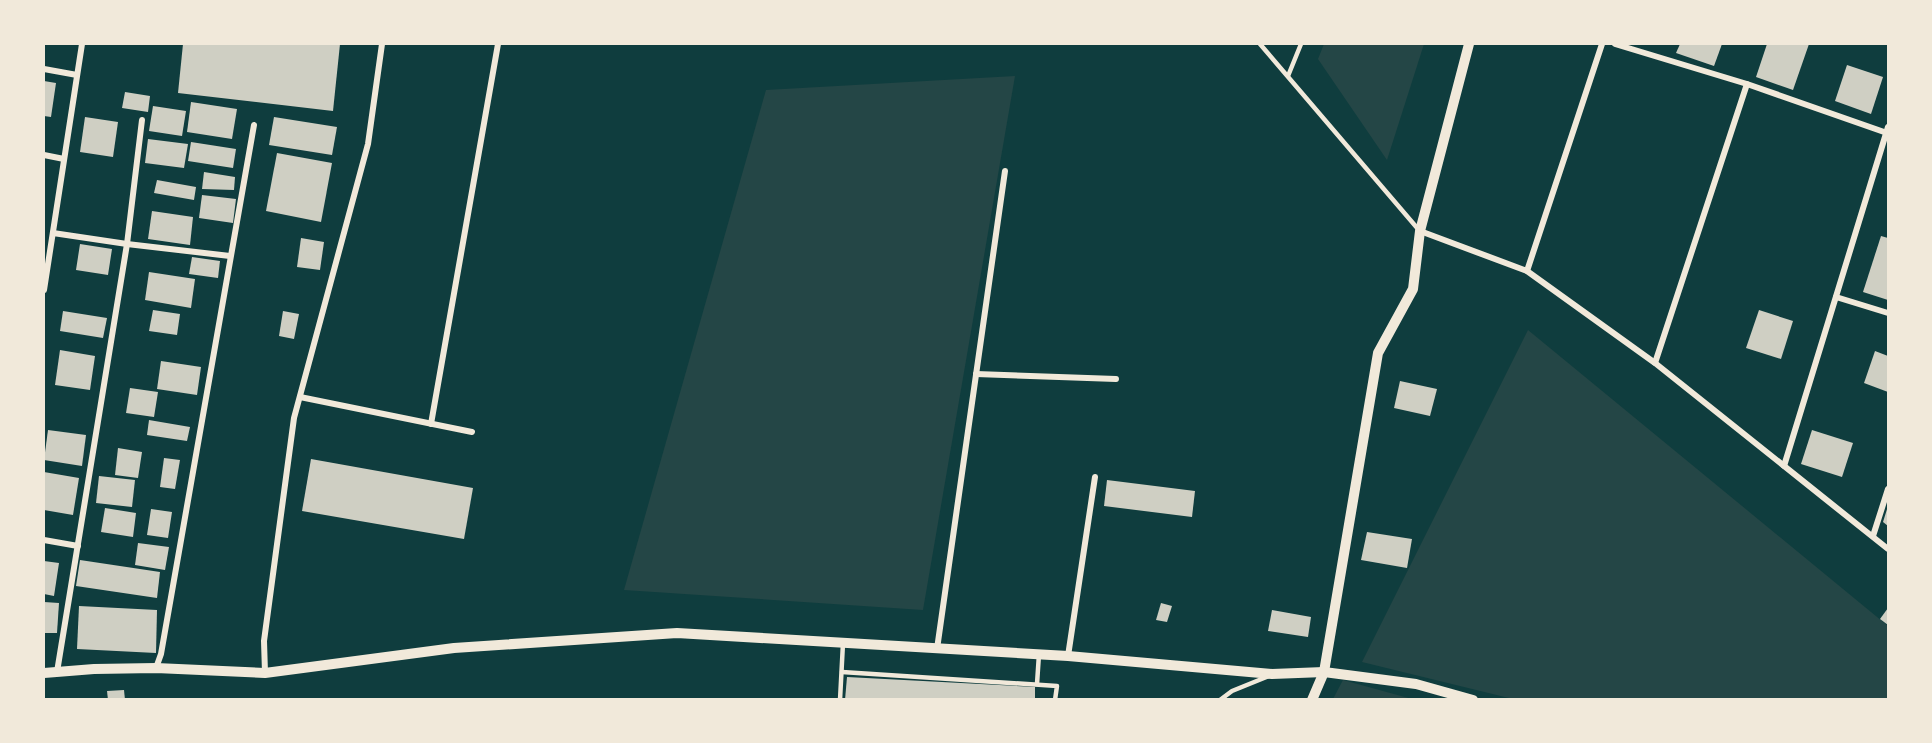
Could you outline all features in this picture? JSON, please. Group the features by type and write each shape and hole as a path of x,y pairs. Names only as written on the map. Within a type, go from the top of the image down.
{"street":[{"path":"44,290 47,242 52,233 82,44"},
{"path":"266,673 264,641 294,418 368,144 382,44"},
{"path":"431,424 498,44"},
{"path":"1312,699 1324,672 1378,353 1413,289 1420,231 1469,44"},
{"path":"1527,271 1602,44"},
{"path":"1615,44 1888,130 1784,466"},
{"path":"44,69 77,75"},
{"path":"1655,363 1747,84"},
{"path":"57,672 127,244 142,120"},
{"path":"156,668 163,643 254,126"},
{"path":"44,154 64,159"},
{"path":"937,649 1005,171"},
{"path":"1420,231 1527,271 1655,363 1888,549"},
{"path":"52,233 230,256"},
{"path":"1836,297 1888,313"},
{"path":"976,374 1116,379"},
{"path":"300,397 472,432"},
{"path":"1068,656 1095,477"},
{"path":"1874,536 1888,489"},
{"path":"44,540 78,546"},
{"path":"44,673 156,668 266,673 453,648 677,633 1039,654 1272,674 1324,672 1416,684 1473,699"}],"lane":[{"path":"1260,44 1420,231"},
{"path":"1288,76 1301,44"},
{"path":"840,699 843,643"},
{"path":"1037,684 1039,654"},
{"path":"842,672 1058,686 1055,699"},
{"path":"1220,699 1232,691 1272,674"}],"shaded area":[{"path":"1324,44 1424,44 1387,160 1318,59"},
{"path":"1015,76 923,610 624,590 766,90"},
{"path":"1528,330 1888,626 1888,699 1513,699 1362,662"},
{"path":"1343,680 1412,699 1333,699"}],"building":[{"path":"183,44 340,44 333,111 178,93"},
{"path":"1680,44 1722,44 1714,66 1676,53"},
{"path":"1767,44 1809,44 1793,90 1756,77"},
{"path":"1847,65 1883,77 1871,114 1835,101"},
{"path":"44,81 56,83 51,117 44,116"},
{"path":"125,92 150,96 148,112 122,108"},
{"path":"191,102 237,109 232,139 187,132"},
{"path":"153,106 186,111 182,136 149,131"},
{"path":"85,117 118,122 113,157 80,152"},
{"path":"274,117 337,127 332,155 269,145"},
{"path":"148,139 188,144 184,168 145,163"},
{"path":"191,142 236,149 233,168 188,161"},
{"path":"277,153 332,163 321,222 266,211"},
{"path":"204,172 235,177 234,190 202,189"},
{"path":"157,180 196,187 194,200 154,193"},
{"path":"202,195 236,199 233,223 199,218"},
{"path":"152,211 193,217 190,245 148,239"},
{"path":"1881,236 1888,238 1888,300 1863,292"},
{"path":"301,238 324,242 320,270 297,267"},
{"path":"80,244 112,249 108,275 76,270"},
{"path":"192,257 220,261 218,278 189,274"},
{"path":"149,272 195,279 191,308 145,300"},
{"path":"153,310 180,314 177,335 149,331"},
{"path":"1759,310 1793,321 1781,359 1746,348"},
{"path":"63,311 107,318 103,338 60,331"},
{"path":"283,311 299,314 294,339 279,336"},
{"path":"60,350 95,356 90,390 55,385"},
{"path":"1875,351 1888,356 1888,392 1864,383"},
{"path":"161,361 201,367 197,395 157,389"},
{"path":"1400,381 1437,389 1430,416 1394,408"},
{"path":"130,388 158,392 154,417 126,413"},
{"path":"149,420 190,427 187,441 147,435"},
{"path":"48,430 86,435 82,466 44,460"},
{"path":"1812,430 1853,443 1842,477 1801,464"},
{"path":"118,448 142,452 138,478 115,475"},
{"path":"164,458 180,460 175,489 160,487"},
{"path":"311,459 473,488 464,539 302,511"},
{"path":"44,472 79,478 73,515 44,510"},
{"path":"99,476 135,480 132,507 96,503"},
{"path":"1107,480 1195,491 1192,517 1104,506"},
{"path":"1888,506 1888,526 1883,522"},
{"path":"105,508 136,513 133,537 101,532"},
{"path":"151,509 172,512 168,538 147,535"},
{"path":"1367,532 1412,539 1407,568 1361,560"},
{"path":"138,543 169,547 165,570 135,565"},
{"path":"80,560 160,572 157,598 76,586"},
{"path":"44,561 59,563 54,596 44,594"},
{"path":"44,602 59,603 57,633 44,633"},
{"path":"1161,603 1172,606 1167,622 1156,620"},
{"path":"79,606 157,610 156,653 77,649"},
{"path":"1888,608 1888,625 1880,619"},
{"path":"1272,610 1311,617 1308,637 1268,631"},
{"path":"847,677 1035,687 1035,700 845,700"},
{"path":"124,690 125,700 108,700 107,691"}]}
